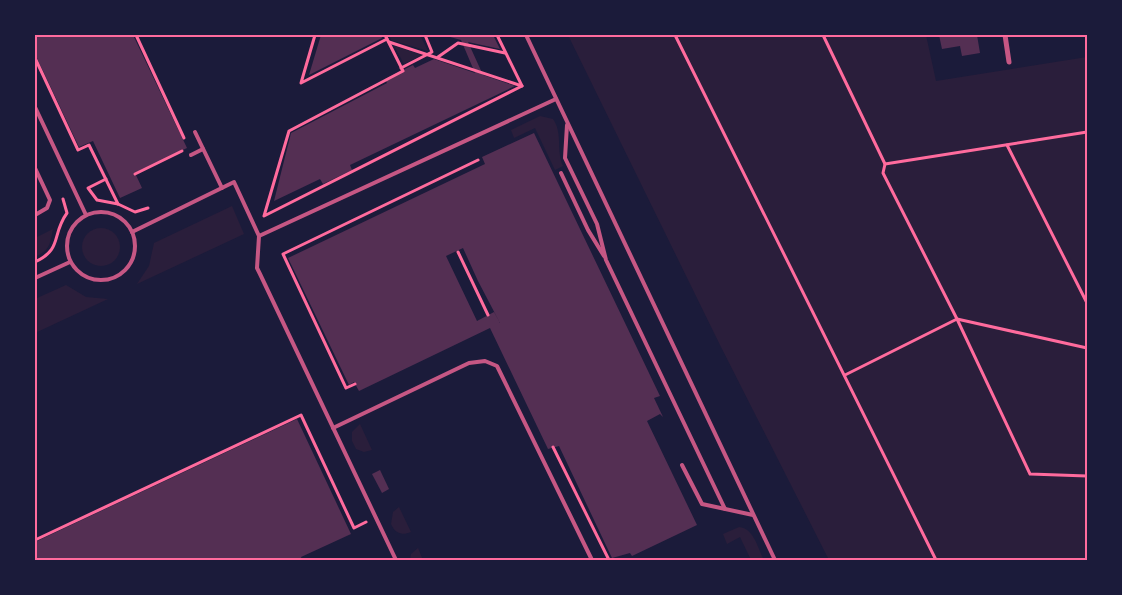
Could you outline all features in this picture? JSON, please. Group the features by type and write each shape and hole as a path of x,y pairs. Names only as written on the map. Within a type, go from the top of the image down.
{"street":[{"path":"1005,35 1009,62"}],"lane":[{"path":"526,35 775,560"},
{"path":"259,236 556,99"},
{"path":"35,107 86,215"},
{"path":"567,122 564,158 597,224 606,260"},
{"path":"195,132 222,188"},
{"path":"191,155 203,149"},
{"path":"35,168 50,200 47,208 35,215"},
{"path":"561,173 588,230 606,260 725,509"},
{"path":"132,232 234,182 259,236 257,268 396,560"},
{"path":"99,211 110,212 119,216 132,232 135,242 133,258 124,271 116,277 105,280 93,280 82,275 70,262 66,247 68,236 72,226 86,215 99,211"},
{"path":"35,278 70,262"},
{"path":"333,428 469,363 491,362 497,366 592,560"},
{"path":"682,465 702,504 753,515"}],"path":[{"path":"136,35 184,139"},
{"path":"316,35 301,83 387,38"},
{"path":"401,68 432,52 425,35"},
{"path":"497,35 522,86"},
{"path":"675,35 936,560"},
{"path":"822,35 885,164 883,173 957,319 1030,474 1087,476"},
{"path":"387,38 427,55 438,57 522,86"},
{"path":"387,38 403,72 289,131 264,216 522,86"},
{"path":"438,57 458,43 505,54"},
{"path":"35,58 78,150 89,145 118,204"},
{"path":"885,164 1087,132"},
{"path":"1007,145 1087,303"},
{"path":"135,174 188,148"},
{"path":"355,384 346,388 283,254 478,160"},
{"path":"106,179 88,188 97,200 118,204 136,212 148,208"},
{"path":"35,262 48,256 54,247 57,229 67,213 63,199"},
{"path":"458,252 488,315"},
{"path":"845,375 957,319 1087,348"},
{"path":"35,540 301,415 354,528 366,522 370,530"},
{"path":"553,447 609,560"}],"shaded area":[{"path":"389,35 421,37 428,51 391,40"},
{"path":"568,35 926,35 936,81 1087,57 1087,560 829,560 720,345"},
{"path":"394,46 422,55 404,64"},
{"path":"540,116 553,119 558,130 563,166 555,170 535,128 514,138 511,130"},
{"path":"232,206 244,234 137,284 149,266 154,243"},
{"path":"101,228 115,233 120,247 115,261 101,266 87,261 82,247 87,233"},
{"path":"53,229 48,246 44,252 35,257 35,238"},
{"path":"66,285 86,297 108,299 35,333 35,299"},
{"path":"360,424 372,450 364,452 356,449 352,441 352,432"},
{"path":"399,507 411,532 399,533 394,530 391,524 393,512"},
{"path":"739,527 744,528 752,535 764,560 751,560 740,537 727,544 723,534"},
{"path":"418,548 423,560 410,560 411,554"}],"building":[{"path":"35,35 133,35 187,148 135,173 142,188 120,198 93,141 79,147 35,54"},
{"path":"321,35 381,35 382,38 309,75"},
{"path":"443,35 493,35 500,49 468,42 483,75 515,86 350,165 352,170 323,184 320,179 274,201 291,133 387,83 385,79 413,65 415,68 434,59 475,73 461,40"},
{"path":"939,35 977,35 980,53 962,56 960,46 942,49"},
{"path":"534,133 660,396 654,398 663,417 660,414 647,421 697,525 632,556 630,553 612,558 559,446 548,449 490,328 359,391 354,382 349,385 288,258 485,164 482,157","holes":["463,248 500,323 494,312 477,321 446,256"]},
{"path":"297,419 351,534 301,557 302,560 35,560 35,542"},
{"path":"380,470 389,489 382,493 372,474"}]}
